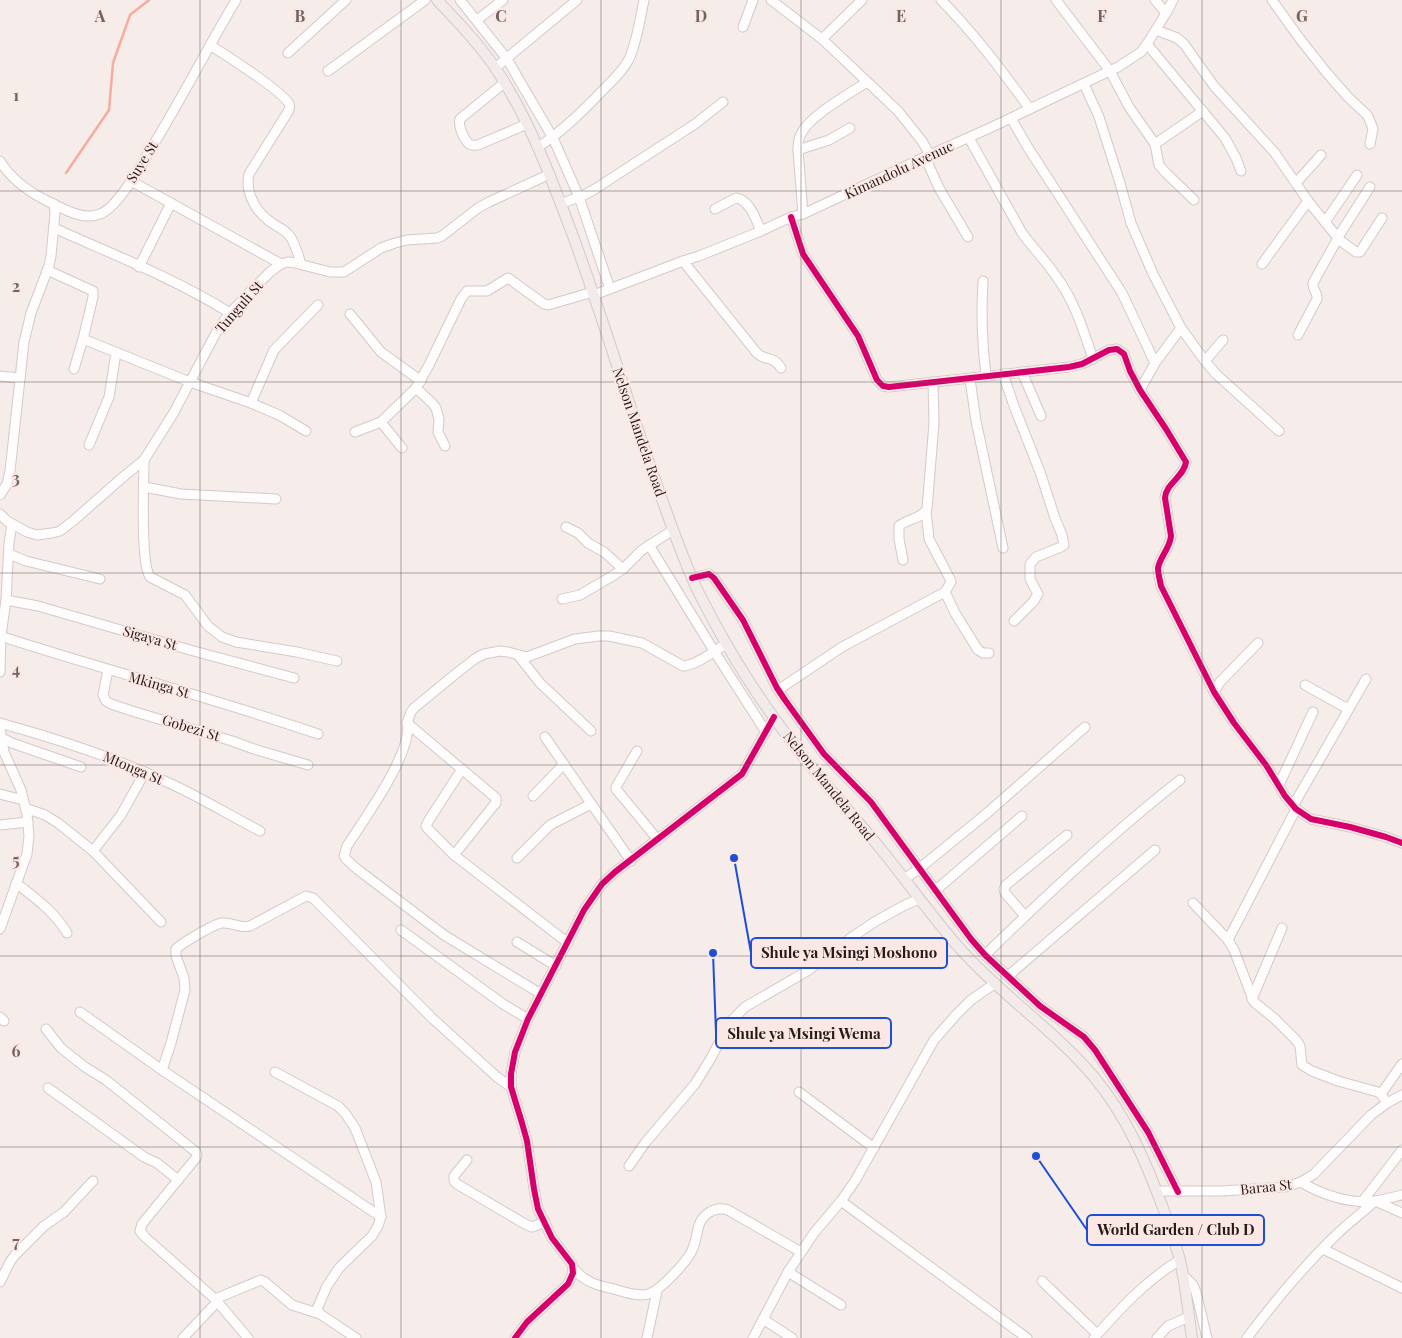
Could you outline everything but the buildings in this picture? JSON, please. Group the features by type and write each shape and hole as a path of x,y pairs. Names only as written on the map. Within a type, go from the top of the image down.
{"main road":[{"name":"Nelson Mandela Road","path":"437,0 470,36 495,68 538,147 550,174 593,294 673,530 692,578 726,644 774,717 815,772 904,878 918,899 966,955 994,984 1050,1033 1093,1076 1111,1099 1142,1155 1157,1191 1180,1260 1192,1338"}],"street":[{"name":"Suye St","path":"1,163 16,180 35,194 54,204 83,216 100,214 108,209 131,181 170,117 236,0"},
{"path":"288,53 346,0"},
{"path":"328,71 425,0"},
{"path":"460,0 507,59 553,138 579,197 610,290"},
{"path":"477,20 503,0"},
{"path":"495,68 578,0"},
{"path":"538,147 553,138 588,106 615,78 628,61 644,0"},
{"path":"743,27 753,0"},
{"path":"771,0 822,39 898,111 922,141 942,194 968,238"},
{"path":"822,39 862,0"},
{"path":"941,0 984,48 1030,109"},
{"path":"1056,0 1110,71 1128,107 1155,144 1159,165 1194,200"},
{"path":"1154,0 1166,13"},
{"name":"Kimandolu Avenue","path":"419,384 461,299 467,291 487,290 508,278 544,304 593,294 610,290 761,231 791,217 803,214 1110,71 1141,52 1148,44 1173,0"},
{"path":"1272,0 1321,65 1348,97 1368,116 1373,129 1370,144"},
{"path":"1156,30 1180,40 1214,86 1275,153 1308,201 1338,238 1356,252 1360,252 1382,218"},
{"path":"1148,44 1225,138 1236,158 1240,171"},
{"path":"210,45 270,87 289,104 290,108 249,174 248,179 250,195 257,207 267,220 290,236 301,264"},
{"path":"803,214 798,150 801,133 808,123 867,82"},
{"path":"504,83 460,119 459,128 469,144 478,145 527,124"},
{"path":"1084,84 1099,117 1131,223 1153,274 1181,328 1216,374 1279,431"},
{"path":"561,204 595,189 695,124 723,102"},
{"path":"1155,144 1203,111"},
{"path":"1011,118 1122,292 1155,363"},
{"path":"798,150 829,140 850,128"},
{"path":"969,138 1022,233 1029,244 1056,274 1073,303 1093,359"},
{"path":"1296,182 1321,155"},
{"path":"131,181 281,264 288,262 330,272 344,272 381,248 395,242 442,236 478,208 550,174"},
{"path":"1325,222 1357,175"},
{"path":"1298,335 1318,299 1313,283 1370,187"},
{"path":"715,209 739,198 746,202 761,231"},
{"path":"1262,264 1308,201"},
{"path":"139,267 171,203"},
{"path":"0,495 7,484 10,471 24,342 31,313 51,256 54,204"},
{"path":"791,217 803,254 858,336 879,383 889,387 1069,366 1082,364 1113,349 1120,350 1124,354 1140,390 1186,462 1184,469 1166,492 1165,498 1171,541 1158,568 1161,586 1214,692 1294,808 1311,819 1350,827 1402,843"},
{"path":"54,228 208,299 230,313"},
{"path":"683,261 758,355 773,359 782,368"},
{"name":"Tunguli St","path":"0,514 12,524 37,535 60,530 144,460 170,420 214,335 230,313 270,272 281,264"},
{"path":"47,270 93,291 83,339 74,369"},
{"path":"983,281 981,314 982,348 986,375"},
{"path":"251,403 274,350 318,305"},
{"path":"350,314 382,352 419,384 436,408 439,419 438,432 445,446"},
{"path":"1140,390 1155,363 1181,328"},
{"path":"83,339 190,382 251,403 279,415 306,430"},
{"path":"1205,362 1223,340"},
{"path":"89,445 109,397 116,353"},
{"path":"1022,372 1042,416"},
{"path":"1003,374 1036,461 1064,545 1036,557 1030,564 1030,580 1038,594 1014,622"},
{"path":"0,376 20,378"},
{"path":"970,378 976,422 1003,548"},
{"path":"778,690 842,647 945,592 951,582 929,539 926,526 934,432 933,382"},
{"path":"355,432 381,422 419,384"},
{"path":"381,422 402,448"},
{"path":"144,460 145,561 146,571 150,576 185,596 208,626 222,637 236,642 338,661"},
{"path":"144,487 181,494 276,499"},
{"path":"903,560 898,533 899,526 926,512"},
{"path":"0,672 0,636 6,600 3,582 9,554 12,524"},
{"path":"566,527 578,533 590,544 604,552 623,569"},
{"path":"562,599 580,595 623,569 642,550 673,530"},
{"path":"649,546 766,732"},
{"path":"9,554 26,561 100,579"},
{"path":"692,578 709,574 714,578 743,620 778,690 817,744 871,802 972,939 985,954 1053,1017 1084,1037 1096,1050 1148,1132 1178,1192"},
{"path":"945,592 955,613 978,650 983,653 989,653"},
{"name":"Sigaya St","path":"6,600 38,606 294,678"},
{"name":"Mkinga St","path":"0,636 259,714 318,734"},
{"path":"541,994 444,935 344,856 347,846 390,778 399,760 406,742 407,723 411,712 476,658 484,654 508,652 528,657 575,639 599,636 622,638 642,643 683,666 688,666 726,644"},
{"path":"1214,692 1222,679 1258,643"},
{"path":"518,655 540,683 591,731"},
{"name":"Gobezi St","path":"108,670 103,695 106,702 308,765"},
{"path":"1228,940 1304,789 1366,678"},
{"path":"1305,685 1348,709"},
{"path":"1279,785 1313,712"},
{"path":"774,717 742,774 615,872 598,890 584,910 528,1019 515,1052 511,1087 524,1132 538,1209 552,1238 574,1269 585,1280 604,1287 641,1295 657,1290 670,1278 691,1252 702,1217 717,1208 728,1210 801,1252"},
{"name":"Mtonga St","path":"0,723 81,747 145,772 170,783 260,831"},
{"path":"407,723 494,795 496,800 454,854"},
{"path":"904,878 920,868 986,814 1085,727"},
{"path":"1,733 12,743 81,766"},
{"path":"0,928 27,854 29,836 21,790 4,752 1,733"},
{"path":"545,737 631,860"},
{"path":"637,751 616,789 658,840"},
{"path":"534,796 564,764"},
{"path":"462,769 428,820 426,826 454,854 568,943"},
{"path":"93,851 121,815 145,772"},
{"path":"985,954 1140,812 1180,780"},
{"path":"0,794 24,804 58,823 93,851 161,922"},
{"path":"517,858 550,826 591,804"},
{"path":"936,890 1022,816"},
{"path":"0,825 28,822"},
{"path":"1025,916 1005,893 1006,885 1067,835"},
{"path":"1008,976 1155,850"},
{"path":"16,883 52,913 67,933"},
{"path":"162,1070 185,990 184,978 176,956 176,950 216,925 225,923 243,927 250,926 303,897 309,896 432,1018 497,1077 511,1087"},
{"path":"629,1166 645,1143 695,1084 730,1022 745,1007 809,970 876,921 918,899"},
{"path":"1193,903 1228,940 1238,957 1252,999 1256,1005 1275,1019 1297,1041 1301,1051 1302,1066 1338,1081 1374,1090 1381,1094 1387,1103"},
{"path":"1252,999 1282,928"},
{"path":"401,930 503,1004 528,1019"},
{"path":"517,942 556,966"},
{"path":"753,1338 788,1272 825,1219 855,1181 934,1040 971,1000 994,984"},
{"path":"80,1012 162,1070 381,1217"},
{"path":"46,1029 61,1048 85,1067 106,1080 194,1150 197,1155 196,1158 142,1224 140,1231 216,1300 248,1338"},
{"path":"1381,1094 1402,1065"},
{"path":"275,1072 338,1106 345,1113 355,1128 376,1182 381,1217 378,1226 372,1236 339,1268 327,1286 318,1307 320,1314"},
{"path":"48,1088 144,1157 157,1163 178,1180"},
{"path":"799,1092 874,1148"},
{"name":"Baraa St","path":"1157,1191 1222,1191 1276,1188 1301,1182 1314,1174 1371,1115 1402,1095"},
{"path":"1362,1202 1402,1150"},
{"path":"468,1160 454,1176 454,1181 457,1184 532,1227 545,1222"},
{"path":"0,1282 15,1255 44,1226 64,1212 93,1181"},
{"path":"1301,1182 1327,1194 1362,1202 1402,1195"},
{"path":"841,1201 1028,1338"},
{"path":"1375,1201 1402,1213"},
{"path":"1247,1338 1274,1304 1336,1235 1375,1201"},
{"path":"1323,1249 1402,1288"},
{"path":"1042,1282 1095,1336 1150,1280 1180,1260"},
{"path":"515,1338 527,1322 568,1284 574,1269"},
{"path":"788,1272 841,1305"},
{"path":"1182,1274 1193,1285 1196,1292 1207,1338"},
{"path":"183,1338 216,1300 261,1280 292,1305 320,1314 353,1337"},
{"path":"647,1338 657,1290"},
{"path":"1157,1338 1168,1326 1189,1317"},
{"path":"763,1319 792,1338"}],"waterway":[{"path":"66,173 109,110 113,63 130,15 149,0"}],"cycle path":[{"path":"791,217 803,254 858,336 877,380 883,386 889,387 1069,367 1082,364 1109,350 1117,349 1124,354 1140,390 1186,462 1182,472 1166,493 1165,498 1171,536 1169,545 1159,564 1158,572 1161,586 1214,692 1234,723 1266,765 1285,796 1296,809 1311,819 1350,827 1402,843"},
{"path":"692,578 709,574 714,578 743,620 777,688 785,700 824,754 871,802 971,939 985,955 1040,1006 1084,1037 1095,1050 1148,1132 1178,1192"},
{"path":"515,1338 527,1322 568,1284 573,1273 572,1264 552,1238 538,1209 527,1141 511,1087 515,1052 528,1019 584,910 602,884 742,774 774,717"}],"place":[{"name":"Shule ya Msingi Moshono","path":"734,858"},
{"name":"Shule ya Msingi Wema","path":"713,953"},
{"name":"World Garden / Club D","path":"1036,1156"}]}
